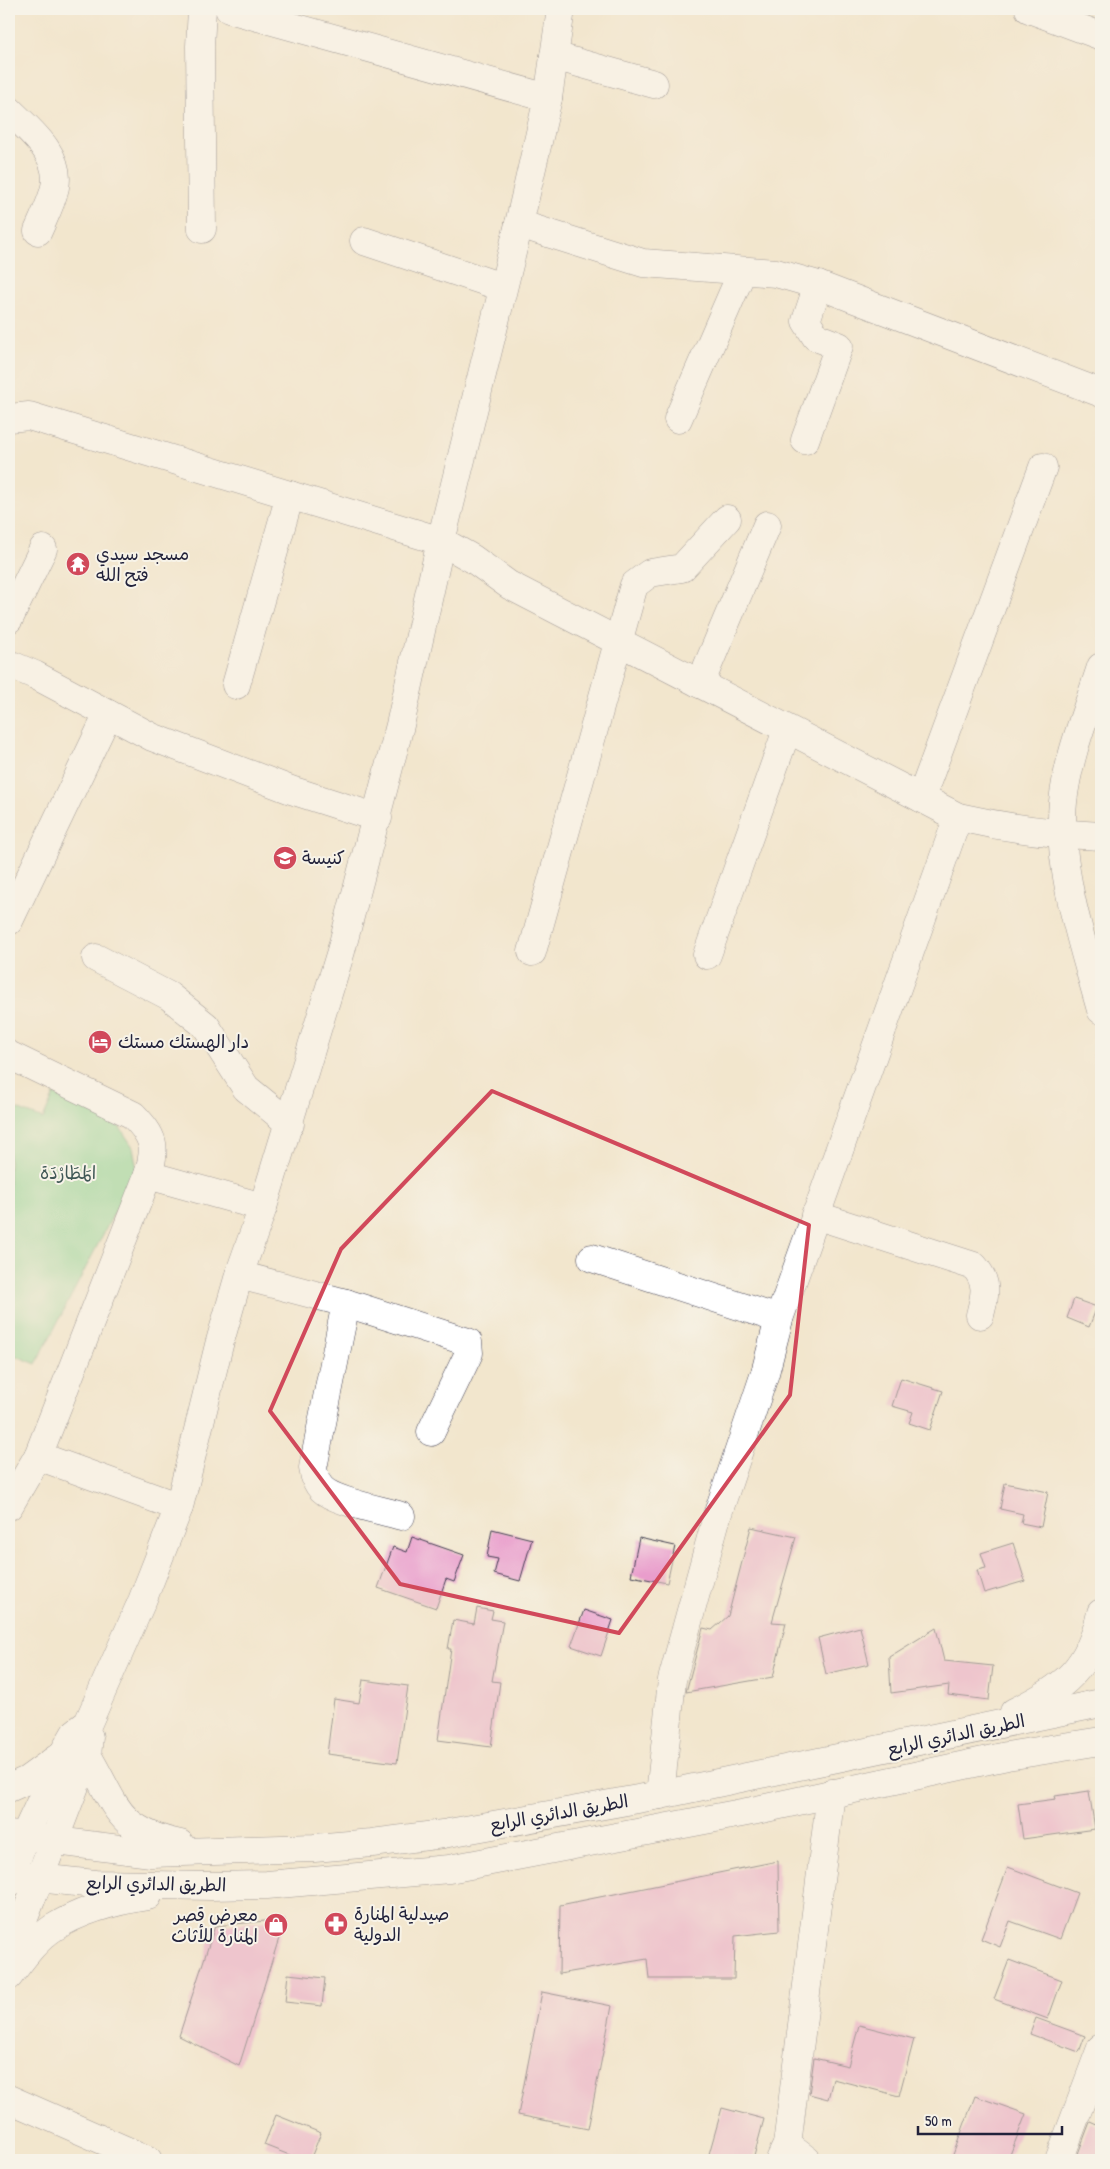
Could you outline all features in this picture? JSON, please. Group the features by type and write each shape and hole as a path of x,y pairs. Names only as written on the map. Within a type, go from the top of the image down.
{"street":[{"path":"202,9 200,46 202,229"},
{"path":"229,9 548,98"},
{"path":"9,1957 53,1840 75,1755 75,1733 88,1723 142,1601 179,1507 219,1345 239,1275 264,1208 341,951 378,818 441,541 519,224 548,98 561,9"},
{"path":"1029,9 1101,36"},
{"path":"554,56 654,84"},
{"path":"9,110 39,140 56,167 55,186 38,231"},
{"path":"519,224 643,263 776,274 818,285 1101,393"},
{"path":"364,240 502,287"},
{"path":"678,419 742,272"},
{"path":"805,440 839,346 816,337 806,321 818,285"},
{"path":"9,418 29,416 441,541 509,585 958,817 1001,827 1062,834 1101,836"},
{"path":"921,798 1043,467"},
{"path":"236,685 290,495"},
{"path":"532,952 620,641 634,585 650,573 682,568 727,519"},
{"path":"700,684 767,525"},
{"path":"9,618 43,549"},
{"path":"9,664 152,737 292,790 378,818"},
{"path":"1101,667 1072,760 1063,802 1062,834 1068,881 1101,1010"},
{"path":"9,921 108,714"},
{"path":"707,955 787,730"},
{"path":"660,1795 672,1680 716,1516 765,1373 779,1319 815,1215 958,817"},
{"path":"96,958 169,996 206,1026 246,1088 290,1124"},
{"path":"9,1055 133,1115 149,1132 154,1156 38,1456 9,1506"},
{"path":"148,1175 264,1208"},
{"path":"815,1215 974,1266 981,1274 986,1291 980,1316"},
{"path":"592,1258 779,1319"},
{"path":"239,1275 346,1303 468,1342 469,1353 431,1432"},
{"path":"346,1303 312,1468 321,1488 331,1496 401,1516"},
{"path":"38,1456 179,1507"},
{"path":"976,1731 1050,1694 1068,1680 1078,1669 1089,1649 1101,1613"},
{"name":"الطريق الدائري الرابع","path":"17,1835 151,1853 314,1848 443,1834 660,1795 1101,1704"},
{"name":"الطريق الدائري الرابع","path":"10,1878 95,1884 266,1886 449,1869 660,1829 1007,1756 1101,1741"},
{"path":"9,1788 75,1755"},
{"path":"10,1878 17,1835 75,1755"},
{"path":"75,1755 118,1811 134,1827 158,1839 211,1852"},
{"path":"791,2155 830,1793"},
{"path":"9,1976 31,1948 52,1929 82,1913 113,1903 212,1886"},
{"path":"1059,2160 1092,2107 1101,2048"},
{"path":"9,2099 148,2160"}],"highlighted area":[{"path":"492,1091 809,1225 790,1395 619,1633 400,1584 270,1411 341,1249"}],"green space":[{"name":"المَطَارْدَة","path":"54,1094 119,1126 133,1147 137,1169 36,1364 9,1353 9,1106 43,1119"}],"building":[{"path":"1074,1299 1097,1307 1089,1327 1067,1318"},
{"path":"901,1378 943,1391 930,1430 909,1423 913,1412 892,1406"},
{"path":"1005,1483 1048,1492 1041,1527 1021,1523 1023,1514 1000,1509"},
{"path":"751,1527 796,1537 772,1622 786,1623 773,1677 686,1692 703,1628 712,1630 728,1616"},
{"path":"492,1529 532,1539 520,1581 494,1574 498,1559 487,1557"},
{"path":"412,1537 464,1555 454,1582 446,1579 436,1608 378,1588 393,1547 407,1552"},
{"path":"639,1538 675,1546 667,1583 631,1576"},
{"path":"1013,1543 1025,1581 984,1593 977,1570 986,1568 981,1553"},
{"path":"477,1608 493,1611 491,1619 503,1621 492,1681 500,1682 491,1747 438,1740 451,1649 448,1649 453,1620 474,1624"},
{"path":"584,1610 613,1620 601,1656 571,1646"},
{"path":"860,1627 869,1664 826,1674 818,1638"},
{"path":"936,1628 944,1661 993,1666 989,1700 948,1695 949,1685 891,1693 889,1657"},
{"path":"363,1680 408,1686 397,1763 327,1754 334,1699 359,1703"},
{"path":"1089,1791 1095,1829 1023,1839 1018,1804 1056,1799 1055,1796"},
{"path":"778,1861 779,1931 735,1936 734,1979 649,1979 647,1959 559,1974 560,1905"},
{"path":"1008,1867 1077,1893 1060,1939 1010,1921 1000,1947 981,1939"},
{"path":"285,1919 239,2066 179,2036 215,1926"},
{"path":"1009,1960 1062,1980 1048,2019 994,1999"},
{"path":"288,1974 325,1978 322,2006 285,2002"},
{"path":"542,1992 612,2006 588,2129 518,2115"},
{"path":"1036,2018 1085,2036 1079,2052 1030,2034"},
{"path":"859,2025 914,2039 899,2096 833,2079 828,2099 809,2094 814,2058 848,2066"},
{"path":"975,2096 1026,2114 1008,2160 951,2160"},
{"path":"722,2108 764,2119 753,2160 732,2160 709,2154"},
{"path":"276,2115 321,2133 310,2160 302,2160 264,2145"},
{"path":"1090,2122 1101,2127 1101,2160 1076,2159"}],"place":[{"name":"مسجد سيدي فتح الله","path":"78,564"},
{"name":"كنيسة","path":"285,858"},
{"name":"دار الهستك مستك","path":"100,1042"},
{"name":"صيدلية المنارة الدولية","path":"336,1924"},
{"name":"معرض قصر المنارة للأثاث","path":"276,1925"}]}
